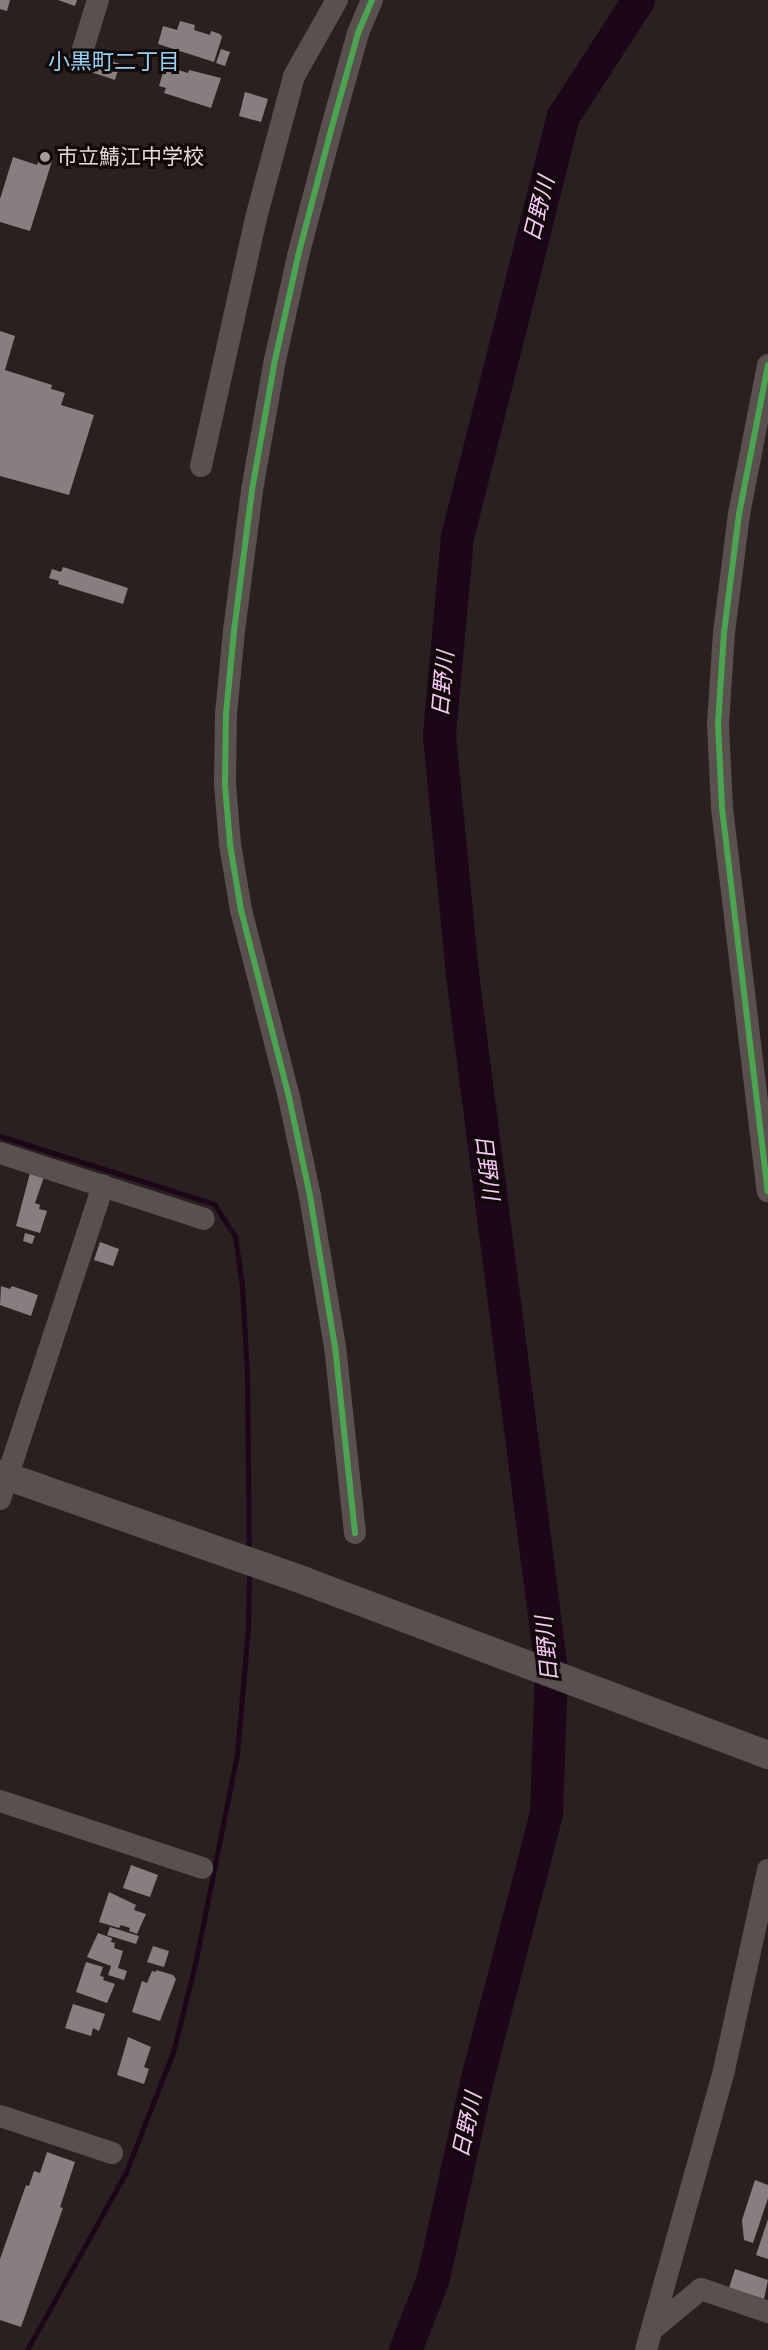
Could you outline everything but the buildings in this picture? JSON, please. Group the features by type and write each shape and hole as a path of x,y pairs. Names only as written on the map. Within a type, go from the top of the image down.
{"street":[{"path":"79,62 98,0"},
{"path":"201,466 255,218 294,76 336,0"},
{"path":"355,1533 335,1347 310,1196 289,1097 241,910 230,844 225,784 226,714 234,631 252,490 275,360 298,256 331,130 358,33 372,0"},
{"path":"768,365 739,514 724,632 718,725 722,808 768,1191"},
{"path":"0,1153 204,1219"},
{"path":"103,1186 2,1483 305,1581 768,1755"},
{"path":"0,1801 202,1868"},
{"path":"646,2350 654,2328 724,2070 768,1870"},
{"path":"0,2116 111,2153"},
{"path":"654,2328 701,2289 768,2312"}],"waterway":[{"name":"日野川","path":"405,2350 433,2278 476,2082 546,1813 551,1670 462,974 439,734 457,537 563,116 638,0"},
{"path":"0,1136 214,1204 235,1236 242,1286 247,1373 249,1553"},
{"path":"27,2350 126,2172 173,2052 195,1964 237,1754 248,1629 249,1571"}],"cycle path":[{"path":"355,1533 335,1347 310,1196 289,1097 241,910 230,844 225,784 226,714 234,631 252,490 275,360 298,256 331,130 358,33 372,0"},
{"path":"768,365 739,514 724,632 718,725 722,808 768,1191"}],"place":[{"name":"市立鯖江中学校","path":"45,157"}],"district":[{"name":"小黒町二丁目","path":"114,62"}]}
